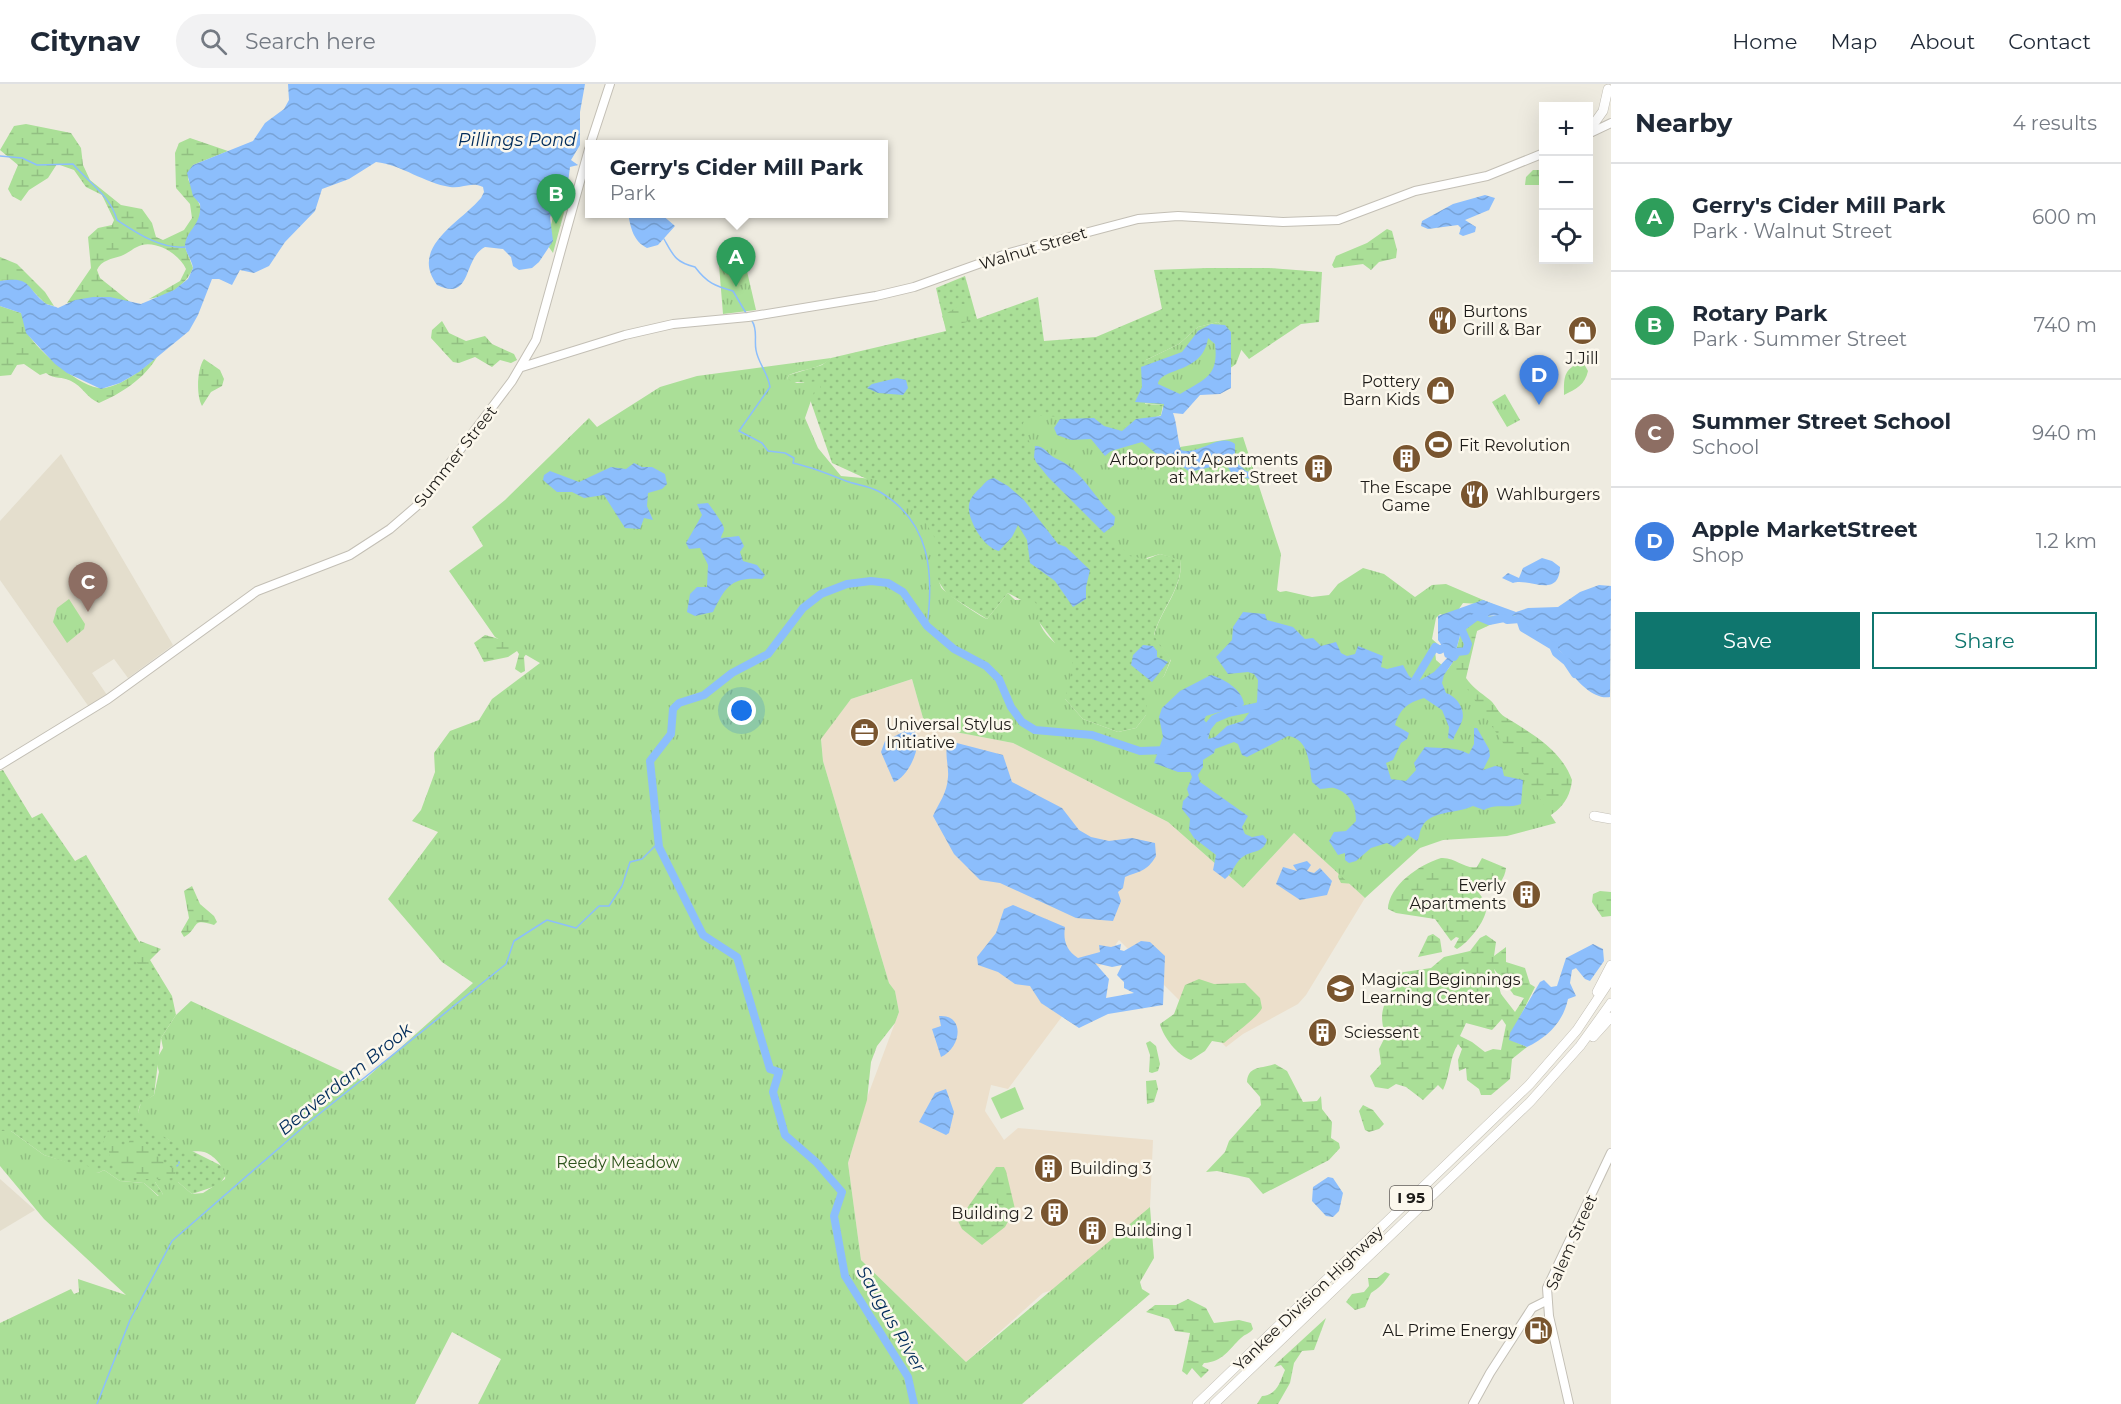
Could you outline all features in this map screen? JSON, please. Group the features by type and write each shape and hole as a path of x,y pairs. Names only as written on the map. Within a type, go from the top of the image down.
{"highway":[{"path":"1608,86 1611,105"},
{"path":"1593,126 1603,111 1608,86"},
{"path":"1594,816 1611,819"},
{"path":"1564,1047 1611,965"},
{"name":"Yankee Division Highway","path":"1197,1404 1529,1085 1564,1047 1611,979"},
{"name":"Yankee Division Highway","path":"1214,1404 1558,1073 1611,1004"},
{"path":"1558,1073 1611,1017"}],"main road":[{"path":"591,140 610,84"},
{"path":"1593,131 1611,123"},
{"name":"Walnut Street","path":"522,367 625,335 663,326 769,314 876,296 914,287 1009,253 1138,219 1178,216 1283,222 1338,220 1415,191 1487,176 1539,155"},
{"name":"Summer Street","path":"0,765 108,699 257,591 345,558 390,529 433,487 522,367 543,322 564,232 585,162"},
{"name":"Salem Street","path":"1569,1404 1546,1301 1549,1282 1611,1153"},
{"path":"1473,1404 1490,1372 1532,1308 1546,1301"}],"shaded area":[{"path":"61,454 173,645 128,678 114,659 92,673 107,695 89,707 0,580 0,521"},
{"path":"912,679 923,718 945,730 1013,743 1168,822 1243,888 1294,833 1365,898 1306,995 1298,1004 1243,1034 1226,1047 1119,940 1008,1089 991,1085 985,1111 1004,1140 1018,1128 1153,1140 1150,1207 1139,1234 1059,1288 1043,1293 966,1362 861,1260 848,1163 868,1095 899,1012 895,991 889,983 823,761 821,738 851,699"},
{"path":"0,1179 35,1210 0,1231"}],"green space":[{"path":"26,124 71,133 81,148 83,165 90,180 121,205 142,209 152,223 156,237 163,240 184,230 192,218 190,204 176,188 175,153 179,143 190,138 228,151 193,165 188,179 201,208 198,224 187,238 185,247 193,268 181,285 163,296 149,299 180,281 186,269 168,250 148,244 104,262 97,270 100,278 130,302 101,297 67,303 91,268 88,237 98,228 112,225 114,220 102,195 86,187 74,170 57,164 48,178 29,190 21,201 12,196 8,189 18,165 0,150 14,126"},
{"path":"1533,170 1539,170 1539,185 1525,185 1526,177"},
{"path":"559,195 568,198 553,253 546,243"},
{"path":"1387,229 1392,231 1397,250 1396,258 1379,262 1371,270 1363,264 1334,268 1332,265 1336,256 1367,243"},
{"path":"743,254 756,310 723,314 719,265"},
{"path":"0,257 17,264 45,292 54,306 46,304 31,289 21,283 0,281"},
{"path":"1269,268 1322,272 1319,322 1301,324 1249,359 1218,322 1198,327 1179,344 1146,360 1145,404 1163,405 1161,415 1118,432 1039,417 1147,559 1160,554 1180,559 1181,569 1176,588 1154,635 1171,659 1164,676 1154,686 1146,715 1136,728 1118,732 1083,719 1065,699 1055,643 1023,601 1008,593 987,619 947,594 869,480 832,463 804,382 789,382 787,379 789,375 822,365 831,358 946,331 936,288 965,276 977,319 1038,297 1044,341 1096,337 1162,309 1154,270"},
{"path":"962,304 968,304 972,310 967,322 946,327 942,316"},
{"path":"0,306 21,313 26,331 42,351 63,369 96,388 112,386 133,376 157,357 146,372 132,384 99,403 71,381 46,373 40,375 24,364 17,365 11,375 0,376"},
{"path":"442,321 449,333 466,341 485,336 492,344 514,354 517,360 511,363 500,360 492,367 475,357 459,363 453,362 431,338 432,330"},
{"name":"Reedy Meadow","path":"1218,322 1242,348 1236,364 1175,407 1168,422 1180,447 1243,437 1281,554 1277,590 1280,592 1286,591 1312,597 1329,595 1338,584 1363,568 1384,574 1415,597 1432,585 1446,584 1495,605 1463,603 1452,619 1440,614 1436,618 1432,639 1440,646 1435,651 1436,660 1464,684 1556,823 1507,836 1443,840 1420,848 1365,898 1294,833 1243,888 1168,822 1013,743 945,730 923,718 912,679 851,699 821,739 823,761 889,983 895,991 899,1012 895,1023 877,1046 871,1062 867,1100 848,1163 861,1260 966,1362 1150,1207 1154,1258 1140,1282 1142,1289 1150,1294 1022,1404 478,1404 501,1359 452,1332 415,1404 0,1404 0,1323 71,1289 74,1294 79,1292 78,1279 126,1295 44,1219 0,1166 0,1131 11,1131 44,1155 80,1166 83,1163 98,1173 104,1170 120,1181 144,1183 158,1196 163,1194 155,1182 178,1182 192,1194 203,1193 225,1179 219,1162 208,1153 188,1151 166,1138 147,1124 138,1112 141,1103 154,1095 159,1072 156,1060 163,1048 161,1038 176,1015 191,1001 363,1081 473,983 442,962 388,899 438,832 412,821 421,810 435,772 434,753 450,731 479,720 492,699 540,663 495,637 449,571 483,546 472,527 505,500 589,418 597,427 660,387 697,376 831,358 817,367 789,375 787,379 797,383 820,381 820,390 814,392 805,418 818,448 841,476 883,480 924,520 941,548 934,564 941,587 954,598 987,619 1008,593 1015,600 1032,599 1037,606 1043,630 1053,641 1069,652 1073,665 1065,699 1083,719 1118,732 1136,728 1146,715 1147,689 1164,676 1171,660 1154,636 1176,589 1181,570 1180,560 1160,554 1143,559 1129,555 1051,473 1027,437 1023,423 1030,418 1054,417 1118,432 1137,420 1157,419 1163,413 1163,405 1142,403 1138,396 1145,385 1142,369 1146,360 1179,344 1198,327"},
{"path":"204,359 220,370 224,379 222,386 211,392 202,406 198,382"},
{"path":"1580,363 1584,364 1588,371 1585,380 1564,395 1567,372"},
{"path":"1505,394 1520,420 1507,427 1492,402"},
{"path":"69,599 85,624 84,629 67,643 53,622 57,608"},
{"path":"1514,615 1522,619 1494,623 1477,631 1466,678 1503,715 1544,743 1561,759 1572,780 1567,798 1557,811 1543,820 1525,826 1431,838 1417,845 1377,875 1354,883 1341,883 1338,877 1341,863 1453,662 1462,628 1477,617"},
{"path":"485,635 531,648 524,657 525,671 521,673 515,669 519,654 517,651 508,657 484,662 474,643"},
{"path":"3,770 32,818 42,813 75,861 86,855 172,996 176,1015 161,1038 154,1095 140,1105 138,1112 168,1139 222,1166 226,1175 219,1185 192,1194 178,1182 155,1182 163,1194 160,1197 144,1183 120,1181 104,1170 98,1173 44,1155 11,1131 0,1131 0,771"},
{"path":"1441,858 1477,867 1482,858 1506,868 1504,876 1494,888 1487,890 1481,886 1477,888 1486,905 1484,917 1472,936 1457,949 1454,947 1459,938 1456,937 1451,941 1435,919 1396,913 1388,909 1399,884 1415,871"},
{"path":"192,886 200,904 214,916 217,922 214,925 198,923 184,937 181,932 189,918 184,891"},
{"path":"1600,891 1611,892 1611,916 1602,917 1592,902 1593,894"},
{"path":"1433,934 1440,939 1442,952 1418,957 1428,936"},
{"path":"1486,935 1496,942 1494,956 1506,947 1506,962 1525,968 1530,984 1535,987 1509,1039 1527,1047 1512,1059 1510,1079 1491,1095 1481,1095 1479,1089 1467,1080 1466,1068 1459,1071 1458,1060 1462,1049 1458,1044 1443,1090 1438,1085 1423,1100 1406,1087 1396,1084 1388,1089 1375,1087 1370,1076 1381,1064 1379,1049 1385,1037 1383,1011 1396,980 1391,974 1431,968 1444,957 1470,951 1480,938","holes":["1494,969 1514,995 1524,998 1515,1012 1501,994","1502,1019 1506,1025 1501,1050 1493,1049 1485,1052 1460,1036 1466,1023 1492,1030"]},
{"path":"140,941 161,949 150,960 146,972 135,961"},
{"path":"1199,979 1214,984 1245,983 1260,998 1262,1008 1251,1021 1224,1043 1212,1041 1205,1051 1191,1060 1181,1055 1172,1045 1164,1035 1160,1024 1174,1014 1185,985"},
{"path":"1150,1041 1156,1046 1160,1064 1158,1071 1152,1073 1149,1072 1150,1055 1146,1043"},
{"path":"1275,1064 1287,1071 1303,1102 1317,1101 1321,1096 1322,1109 1332,1122 1331,1138 1339,1143 1340,1148 1329,1160 1263,1194 1249,1178 1217,1171 1206,1172 1225,1152 1229,1141 1261,1105 1260,1097 1247,1082 1250,1073 1256,1068"},
{"path":"1156,1080 1158,1089 1154,1102 1147,1104 1146,1081"},
{"path":"1015,1087 1024,1109 1001,1119 991,1098"},
{"path":"1363,1105 1373,1110 1384,1124 1379,1129 1369,1132 1365,1130 1359,1111"},
{"path":"108,1130 123,1146 128,1145 132,1133 135,1132 166,1165 172,1168 177,1166 174,1178 131,1177 117,1170 112,1164 108,1148 103,1143"},
{"path":"996,1167 1004,1167 1006,1171 1015,1209 1005,1227 982,1245 962,1229 958,1221"},
{"path":"1385,1272 1390,1274 1371,1293 1365,1307 1355,1310 1346,1302 1352,1294 1364,1292 1369,1286 1368,1278 1377,1278"},
{"path":"1188,1299 1206,1308 1214,1323 1239,1320 1251,1323 1253,1329 1221,1358 1204,1363 1202,1366 1209,1370 1201,1378 1192,1368 1187,1375 1182,1371 1190,1333 1175,1331 1169,1319 1146,1312 1155,1305 1176,1305"},
{"path":"1326,1318 1314,1350 1302,1351 1294,1363 1290,1383 1278,1404 1257,1404 1262,1396 1275,1390 1279,1383 1285,1370 1281,1365 1274,1367 1277,1363"}],"water":[{"name":"Pillings Pond","path":"288,84 585,84 580,112 580,145 571,160 578,165 570,167 567,191 557,202 550,217 553,241 539,262 532,268 519,270 513,266 511,257 503,249 485,247 473,260 462,284 448,289 437,285 430,271 429,259 433,247 450,226 481,198 484,192 483,187 479,185 454,187 440,185 376,162 349,179 322,189 315,211 285,242 269,266 254,273 240,270 232,285 219,279 212,279 189,331 139,372 120,383 101,389 67,373 55,364 26,333 21,313 0,306 0,281 23,282 45,303 58,308 75,300 93,297 110,297 141,304 174,290 188,279 193,268 185,245 200,211 200,204 193,196 187,173 193,165 253,141 265,123 284,109 289,100"},
{"path":"1485,195 1495,198 1489,210 1465,220 1476,227 1475,232 1463,236 1459,234 1461,228 1458,225 1428,229 1421,226 1422,221 1453,204"},
{"path":"629,218 666,218 675,226 658,245 647,248 639,242"},
{"path":"1211,324 1225,325 1231,332 1231,388 1220,394 1200,395 1183,414 1173,413 1181,450 1195,450 1216,442 1229,441 1235,444 1235,461 1246,471 1253,473 1250,479 1232,474 1223,459 1215,466 1190,472 1170,458 1159,456 1142,442 1111,451 1105,456 1091,439 1071,440 1057,435 1054,428 1060,419 1094,418 1104,426 1122,431 1136,419 1161,416 1164,404 1135,402 1142,387 1141,367 1182,352 1198,331","holes":["1208,338 1215,344 1215,364 1203,380 1180,394 1158,384 1166,375 1191,364 1198,358 1205,350"]},
{"path":"897,378 906,380 908,388 903,395 878,393 867,388 872,384"},
{"path":"1035,446 1044,449 1080,476 1115,517 1114,525 1104,533 1048,477 1036,462"},
{"path":"634,463 642,467 652,467 665,474 667,484 662,489 648,493 647,506 653,520 644,518 640,529 625,528 604,495 584,498 572,492 557,492 543,480 544,475 550,471 579,482 611,467 626,469"},
{"path":"994,478 1008,486 1024,500 1058,544 1066,547 1090,570 1086,599 1073,607 1055,581 1030,563 1027,540 1018,525 1012,537 999,551 993,549 982,539 971,518 969,505 975,493 987,481"},
{"path":"708,503 724,527 721,538 739,536 744,546 740,552 743,561 757,565 765,575 762,579 736,582 726,590 713,612 695,616 687,612 690,594 697,587 707,587 708,565 700,548 689,549 686,543 702,515 697,504"},
{"path":"1542,558 1560,567 1554,583 1542,585 1513,583 1502,578 1508,573 1519,578 1523,568"},
{"path":"1599,585 1611,586 1610,697 1599,696 1582,685 1570,671 1569,662 1565,657 1547,641 1521,625 1521,618 1514,615 1509,620 1497,616 1485,616 1462,628 1453,662 1444,675 1442,683 1446,693 1457,700 1463,712 1462,721 1453,740 1448,738 1449,727 1442,710 1424,698 1405,707 1395,725 1409,733 1393,760 1386,763 1391,779 1406,781 1416,770 1414,763 1425,747 1453,749 1469,754 1474,744 1474,728 1477,728 1489,749 1490,756 1483,770 1495,766 1502,767 1504,776 1523,780 1521,804 1484,810 1473,806 1437,815 1426,822 1417,841 1408,835 1394,847 1387,843 1371,848 1356,861 1349,863 1345,860 1345,853 1338,855 1329,841 1334,832 1346,831 1356,821 1354,805 1340,790 1320,789 1312,782 1309,761 1301,742 1288,736 1247,757 1242,755 1238,744 1234,742 1215,749 1214,753 1203,760 1203,767 1198,775 1200,782 1248,816 1242,827 1245,834 1252,837 1263,835 1267,840 1261,849 1241,858 1225,879 1213,870 1216,855 1194,838 1189,830 1190,819 1182,809 1183,801 1189,795 1187,789 1192,777 1190,772 1178,772 1154,763 1163,737 1159,717 1162,708 1180,691 1211,675 1236,689 1244,704 1235,714 1226,710 1206,716 1204,720 1211,728 1208,739 1215,737 1227,726 1243,721 1257,702 1258,680 1254,674 1248,672 1228,674 1216,657 1232,640 1233,627 1243,612 1265,614 1267,620 1293,627 1305,639 1313,638 1321,646 1336,642 1341,653 1347,656 1355,654 1358,646 1383,656 1381,667 1387,669 1403,665 1409,676 1417,682 1434,672 1449,656 1438,640 1438,616 1483,600 1516,612 1528,608 1558,607 1580,592"},
{"path":"1143,645 1153,646 1157,651 1157,657 1168,662 1152,682 1131,665 1133,655"},
{"path":"911,728 917,740 917,749 910,766 900,779 894,782 881,752 885,741"},
{"path":"953,742 1003,755 1012,782 1062,808 1079,830 1091,837 1109,841 1132,838 1155,843 1156,856 1149,865 1125,877 1123,888 1118,892 1121,901 1113,921 1076,918 1000,883 980,880 954,854 933,816 946,788 947,747 948,743"},
{"path":"1307,861 1311,865 1307,871 1314,873 1320,868 1332,881 1327,895 1300,900 1276,884 1283,867 1297,871 1293,865"},
{"path":"1013,905 1065,927 1066,944 1078,958 1100,952 1099,945 1111,947 1121,944 1120,950 1124,951 1141,941 1150,942 1165,956 1163,1005 1108,1014 1079,1028 1041,1003 1030,986 1015,984 998,972 978,965 977,957 996,933 1004,909","holes":["1095,963 1112,967 1122,965 1117,975 1124,982 1124,988 1134,993 1106,998 1109,979"]},
{"path":"1593,944 1603,949 1604,961 1590,981 1585,979 1576,968 1572,970 1570,983 1576,996 1568,999 1562,1015 1553,1028 1542,1039 1527,1047 1509,1040 1510,1033 1540,982 1544,980 1551,987 1557,986 1566,958"},
{"path":"939,1016 953,1020 958,1032 953,1046 941,1057 932,1029 941,1026"},
{"path":"946,1089 954,1112 949,1133 946,1135 919,1122 935,1093"},
{"path":"1328,1177 1333,1178 1343,1193 1339,1211 1333,1217 1326,1216 1312,1201 1313,1187"}],"waterway":[{"path":"0,156 22,158 37,165 73,164 104,196 117,220 158,243 185,247"},
{"path":"664,239 672,254 679,260 695,267 712,283 733,291 746,313"},
{"path":"752,321 755,328 757,355 770,387 739,431 762,443 768,451 785,453 794,458 793,463 872,488 897,504 910,518 925,551 930,587 927,626"},
{"name":"Saugus River","path":"914,1404 908,1377 845,1276 834,1216 842,1192 816,1162 785,1135 773,1092 779,1072 770,1069 737,957 703,935 659,847 650,761 671,734 673,709 679,703 704,695 732,673 768,654 803,608 821,594 847,584 871,581 888,583 903,592 927,626 954,649 986,666 999,679 1011,707 1022,722 1035,730 1092,735 1140,751 1167,750"},
{"name":"Saugus River","path":"1409,690 1435,647 1440,650 1447,649 1448,654 1453,652 1454,657 1457,652 1466,651 1468,644 1461,628 1477,616 1489,621 1504,618 1507,620 1520,619 1523,628 1553,646 1556,653 1567,662 1575,674"},
{"name":"Saugus River","path":"1203,733 1214,719 1228,713 1265,705"},
{"name":"Beaverdam Brook","path":"97,1404 130,1320 172,1241 308,1123 506,964 514,941 547,920 576,928 599,906 609,906 622,886 630,862 642,859 659,842"}],"place":[{"name":"Rotary Park","path":"556,224"},
{"name":"Gerry's Cider Mill Park","path":"736,287"},
{"name":"Burtons Grill & Bar","path":"1442,320"},
{"name":"J.Jill","path":"1582,330"},
{"name":"Pottery Barn Kids","path":"1441,390"},
{"name":"Apple MarketStreet","path":"1539,405"},
{"name":"Fit Revolution","path":"1438,445"},
{"name":"The Escape Game","path":"1406,459"},
{"name":"Arborpoint Apartments at Market Street","path":"1319,468"},
{"name":"Wahlburgers","path":"1475,494"},
{"name":"Summer Street School","path":"88,612"},
{"name":"Universal Stylus Initiative","path":"865,733"},
{"name":"Everly Apartments","path":"1527,894"},
{"name":"Magical Beginnings Learning Center","path":"1340,988"},
{"name":"Sciessent","path":"1323,1032"},
{"name":"Building 3","path":"1049,1168"},
{"name":"Building 2","path":"1054,1213"},
{"name":"Building 1","path":"1093,1230"},
{"name":"AL Prime Energy","path":"1538,1330"}]}
